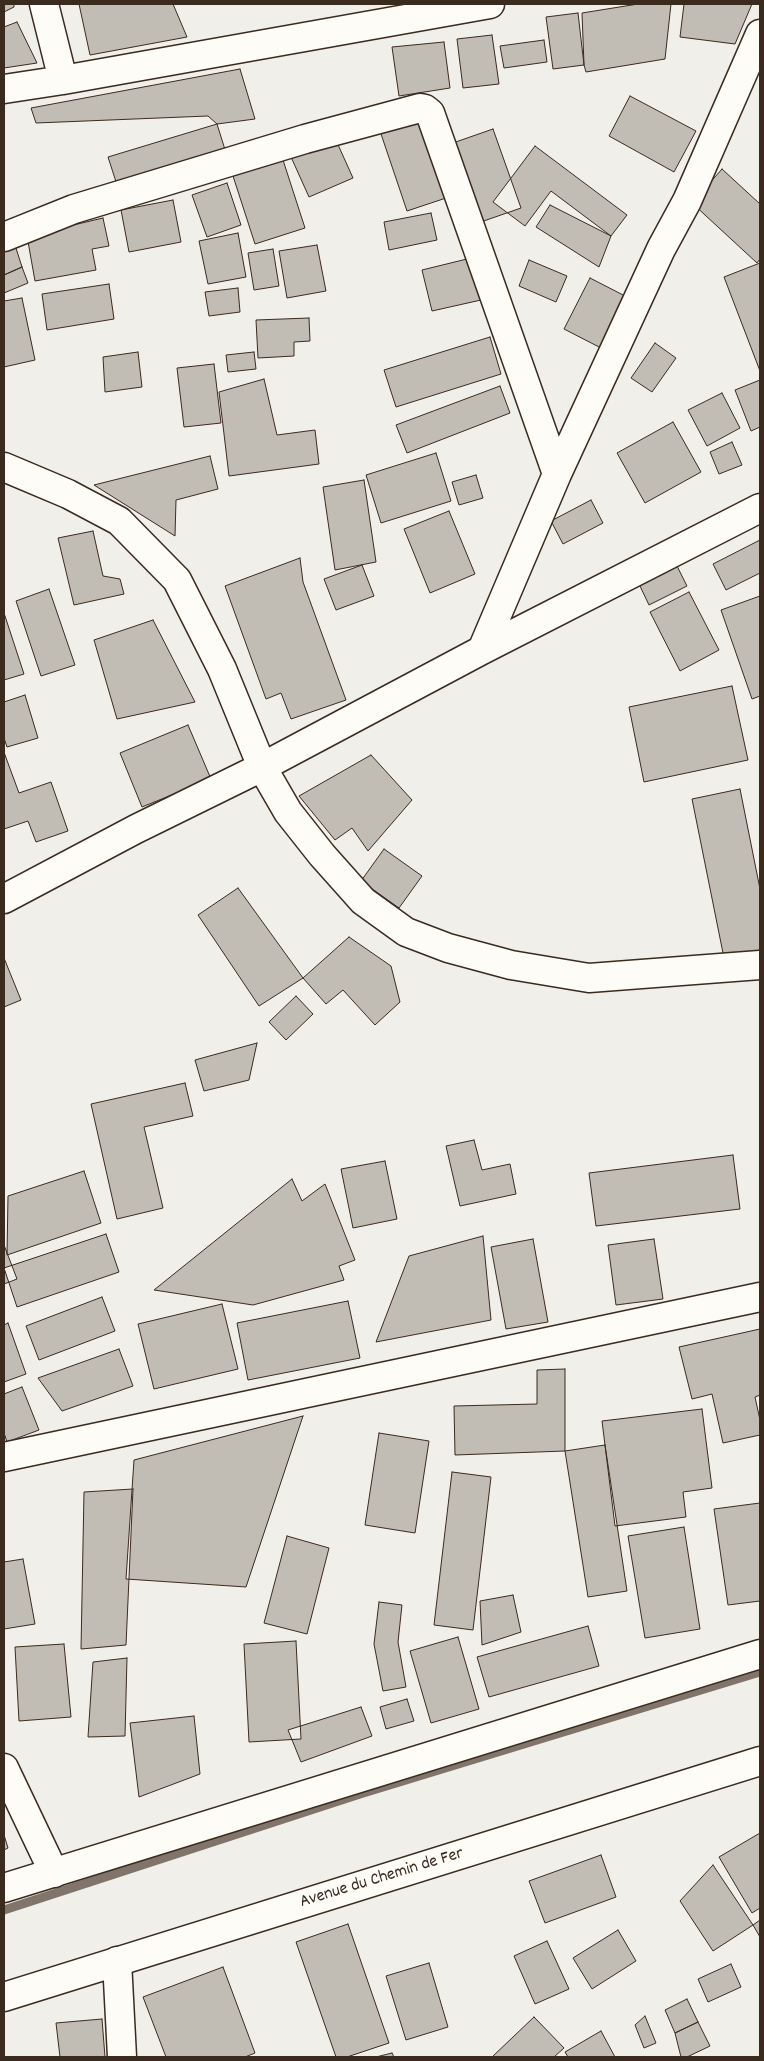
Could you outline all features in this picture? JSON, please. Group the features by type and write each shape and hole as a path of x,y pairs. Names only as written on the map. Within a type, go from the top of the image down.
{"street":[{"path":"44,4 63,80"},
{"path":"4,89 490,4"},
{"path":"482,650 557,474 661,249 687,201 755,60 760,34"},
{"path":"4,236 93,203 305,139 420,108 425,109 430,113 557,474"},
{"path":"4,467 68,494 119,521 178,580 222,668 262,767 288,812 363,902 406,932 448,948 510,966 589,978 760,965"},
{"path":"4,899 136,829 262,767 482,650 760,508"},
{"path":"4,1457 760,1297"},
{"path":"4,1888 760,1654"},
{"name":"Avenue du Chemin de Fer","path":"4,1997 760,1761"},
{"path":"4,1768 54,1873"},
{"path":"118,1961 122,2057"}],"building":[{"path":"4,4 14,4 14,7 4,12"},
{"path":"79,4 173,4 187,37 90,55"},
{"path":"638,4 671,4 665,59 586,72 584,65 582,13"},
{"path":"684,4 752,4 735,44 680,37"},
{"path":"578,13 584,65 553,69 546,17"},
{"path":"17,22 37,63 4,68 4,27"},
{"path":"492,35 499,84 463,88 457,39"},
{"path":"544,40 547,62 504,68 500,46"},
{"path":"444,42 450,88 399,96 392,47"},
{"path":"240,69 255,119 217,124 208,116 36,123 31,108"},
{"path":"630,96 696,131 674,172 609,136"},
{"path":"421,114 449,197 407,211 379,128"},
{"path":"217,124 227,156 118,188 108,157"},
{"path":"493,129 521,208 478,223 450,144"},
{"path":"335,138 353,178 309,197 291,157"},
{"path":"535,146 627,215 611,236 551,191 525,226 493,202"},
{"path":"283,160 305,228 255,244 233,176"},
{"path":"722,169 760,204 760,259 757,263 692,203"},
{"path":"227,183 241,225 207,237 192,195"},
{"path":"173,200 181,242 129,252 121,210"},
{"path":"550,205 611,236 599,267 536,227"},
{"path":"431,213 437,240 389,250 384,222"},
{"path":"103,218 109,246 92,249 96,270 35,281 27,236"},
{"path":"238,233 246,277 208,284 199,241"},
{"path":"15,245 22,267 4,275 4,250"},
{"path":"317,245 326,291 287,298 279,251"},
{"path":"273,249 279,286 254,290 248,253"},
{"path":"471,258 481,300 432,311 422,270"},
{"path":"529,260 567,276 556,302 519,286"},
{"path":"760,263 760,371 724,277"},
{"path":"22,267 28,283 4,293 4,275"},
{"path":"590,278 627,297 601,348 564,329"},
{"path":"109,284 114,319 47,330 42,294"},
{"path":"238,288 240,312 209,316 205,292"},
{"path":"22,298 35,360 4,367 4,301"},
{"path":"309,318 310,341 294,342 294,356 258,358 256,320"},
{"path":"490,337 501,374 396,407 384,370"},
{"path":"655,343 676,358 652,392 631,378"},
{"path":"138,352 142,387 105,392 103,357"},
{"path":"254,352 256,369 228,372 226,355"},
{"path":"214,364 221,423 184,427 177,368"},
{"path":"264,379 277,435 315,430 319,464 229,476 219,392"},
{"path":"760,380 760,427 751,431 735,390"},
{"path":"500,386 510,413 407,453 396,425"},
{"path":"722,393 740,428 707,446 688,410"},
{"path":"673,422 701,472 645,503 617,453"},
{"path":"732,442 742,465 719,474 710,452"},
{"path":"436,453 451,501 381,523 366,475"},
{"path":"210,456 218,489 176,500 175,536 94,485"},
{"path":"476,475 483,498 459,505 452,482"},
{"path":"364,480 376,562 335,570 323,487"},
{"path":"591,500 603,523 563,544 551,521"},
{"path":"449,511 475,574 430,593 404,529"},
{"path":"93,531 103,576 120,579 124,594 74,605 58,538"},
{"path":"760,540 760,573 726,590 713,564"},
{"path":"300,558 303,582 346,700 291,719 281,693 266,699 225,586"},
{"path":"362,565 374,596 336,610 324,579"},
{"path":"677,566 687,586 649,605 639,584"},
{"path":"49,589 75,665 41,676 16,601"},
{"path":"689,592 719,650 680,671 650,612"},
{"path":"760,596 760,696 752,699 721,610"},
{"path":"4,613 24,674 4,680"},
{"path":"153,620 195,702 117,719 94,640"},
{"path":"732,686 748,760 644,782 629,707"},
{"path":"25,695 38,738 7,747 4,738 4,702"},
{"path":"188,725 211,779 142,807 120,753"},
{"path":"5,755 19,793 51,782 68,831 36,842 28,821 4,829"},
{"path":"371,755 412,800 368,851 352,828 335,840 299,796"},
{"path":"740,789 760,889 760,950 724,958 692,799"},
{"path":"384,849 422,876 399,908 361,881"},
{"path":"238,888 303,978 259,1006 198,915"},
{"path":"349,937 391,966 400,1002 375,1025 343,990 326,1004 303,978"},
{"path":"4,958 21,1000 4,1007"},
{"path":"296,996 313,1014 286,1040 269,1022"},
{"path":"257,1043 249,1080 204,1091 195,1060"},
{"path":"185,1083 193,1116 144,1127 163,1208 117,1219 91,1104"},
{"path":"474,1140 482,1170 510,1164 516,1194 460,1206 446,1146"},
{"path":"733,1155 740,1209 596,1226 589,1173"},
{"path":"385,1161 397,1219 353,1228 341,1169"},
{"path":"84,1171 101,1223 7,1255 8,1196"},
{"path":"292,1179 302,1201 325,1184 355,1260 339,1266 344,1280 253,1305 154,1290"},
{"path":"106,1234 119,1272 17,1307 4,1268"},
{"path":"483,1236 491,1320 376,1342 409,1256"},
{"path":"533,1239 548,1322 506,1329 491,1247"},
{"path":"654,1239 663,1299 616,1305 608,1245"},
{"path":"4,1245 17,1279 4,1284"},
{"path":"102,1297 115,1331 39,1360 26,1326"},
{"path":"348,1301 360,1358 248,1380 237,1323"},
{"path":"222,1304 238,1369 154,1389 138,1324"},
{"path":"8,1323 26,1374 4,1382 4,1325"},
{"path":"760,1329 760,1395 755,1397 760,1420 760,1435 723,1443 712,1394 692,1399 679,1347"},
{"path":"119,1349 133,1386 62,1411 38,1378"},
{"path":"565,1369 565,1451 455,1455 454,1406 537,1404 537,1370"},
{"path":"22,1387 39,1430 7,1442 4,1433 4,1394"},
{"path":"702,1409 712,1488 683,1492 686,1517 615,1526 602,1421"},
{"path":"303,1416 246,1587 126,1579 134,1460"},
{"path":"379,1433 429,1441 415,1533 365,1525"},
{"path":"605,1445 627,1591 588,1597 565,1451"},
{"path":"452,1472 491,1477 473,1630 434,1625"},
{"path":"133,1489 126,1645 81,1649 84,1492"},
{"path":"760,1503 760,1601 728,1605 714,1509"},
{"path":"684,1527 700,1629 645,1638 628,1536"},
{"path":"287,1536 329,1548 307,1634 264,1623"},
{"path":"23,1559 35,1624 4,1629 4,1562"},
{"path":"513,1595 521,1632 482,1645 480,1601"},
{"path":"379,1602 402,1605 398,1642 406,1687 383,1691 374,1644"},
{"path":"588,1626 599,1666 489,1697 477,1657"},
{"path":"458,1637 479,1709 431,1723 410,1651"},
{"path":"296,1641 301,1739 249,1742 244,1644"},
{"path":"64,1644 71,1717 19,1721 15,1647"},
{"path":"127,1658 125,1736 88,1737 93,1662"},
{"path":"407,1699 414,1721 386,1729 380,1707"},
{"path":"361,1707 372,1736 301,1762 288,1730"},
{"path":"194,1716 200,1774 139,1797 130,1723"},
{"path":"760,1833 760,1908 752,1913 719,1857"},
{"path":"4,1835 8,1848 4,1850"},
{"path":"601,1855 616,1897 545,1923 529,1881"},
{"path":"713,1865 753,1925 713,1951 680,1901"},
{"path":"760,1920 760,1937 753,1925"},
{"path":"348,1924 389,2043 347,2057 336,2057 296,1942"},
{"path":"618,1930 636,1961 592,1989 573,1958"},
{"path":"547,1941 569,1989 535,2004 514,1956"},
{"path":"429,1963 448,2027 406,2040 386,1976"},
{"path":"731,1964 741,1987 708,2002 698,1979"},
{"path":"223,1967 255,2053 245,2057 166,2057 143,1997"},
{"path":"687,1999 698,2022 675,2033 665,2010"},
{"path":"645,2016 656,2043 644,2048 635,2025"},
{"path":"534,2017 564,2048 554,2057 492,2057"},
{"path":"102,2019 105,2057 60,2057 56,2023"},
{"path":"698,2022 710,2046 687,2057 681,2057 675,2033"},
{"path":"601,2031 615,2057 568,2057 565,2052"},
{"path":"392,2053 394,2057 376,2057"}],"waterway":[{"path":"4,1910 360,1794 760,1672"}]}
